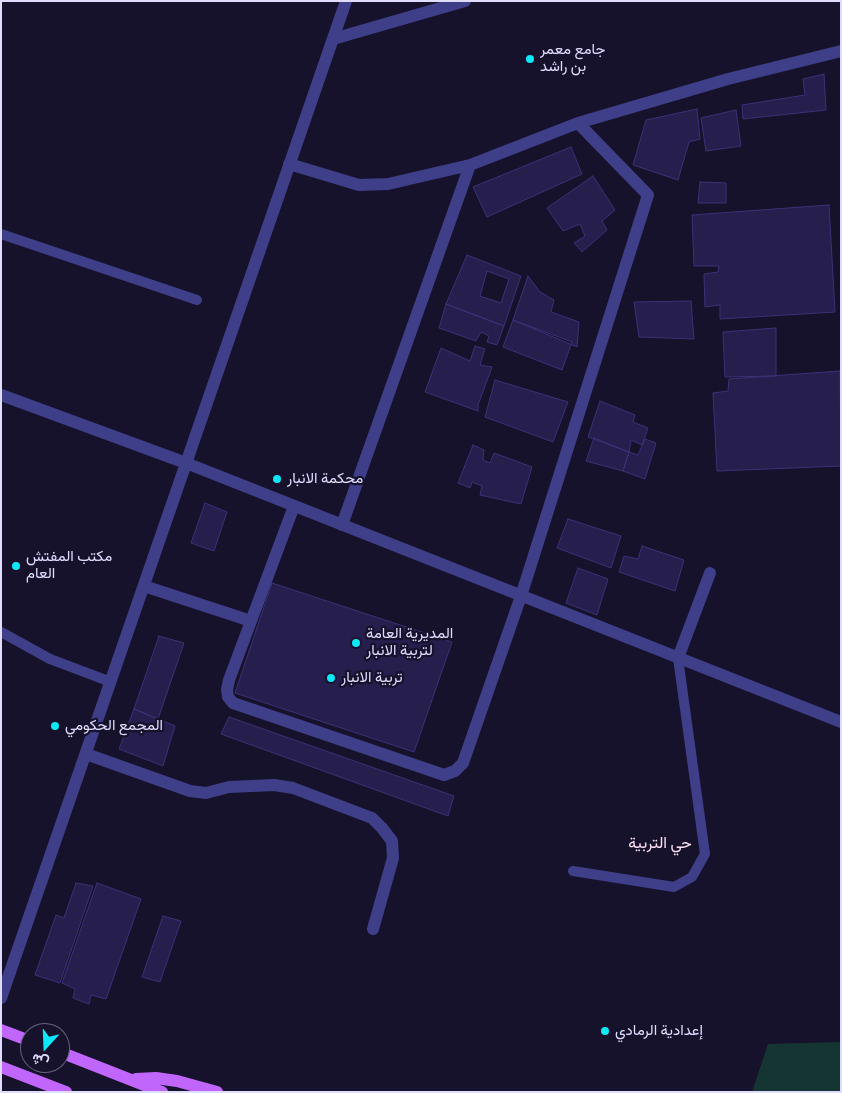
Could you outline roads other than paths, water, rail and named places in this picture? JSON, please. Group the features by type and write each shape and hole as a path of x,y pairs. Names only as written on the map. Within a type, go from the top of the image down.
{"main road":[{"path":"1,1030 20,1037"},
{"path":"70,1056 162,1092"},
{"path":"1,1067 66,1092"},
{"path":"130,1079 163,1079 217,1092"},
{"path":"40,1083 56,1092"}],"street":[{"path":"1,998 346,1"},
{"path":"333,39 465,1"},
{"path":"289,164 358,185 388,184 470,165 578,123 728,79 841,51"},
{"path":"294,506 229,680 228,697 233,703 444,775 455,771 463,762 521,596 648,195 578,123"},
{"path":"342,525 470,165"},
{"path":"1,395 186,463 841,722"},
{"path":"678,658 710,573"},
{"path":"144,586 251,621"},
{"path":"86,754 190,791 206,793 229,787 274,785 293,788 372,818 392,841 393,858 373,929"}],"lane":[{"path":"1,234 197,300"},
{"path":"1,632 50,659 111,682"},
{"path":"573,871 674,887 692,876 705,854 678,658"}],"place":[{"name":"جامع معمر بن راشد","path":"530,59"},
{"name":"محكمة الانبار","path":"277,479"},
{"name":"مكتب المفتش العام","path":"16,566"},
{"name":"المديرية العامة لتربية الانبار","path":"356,643"},
{"name":"تربية الانبار","path":"331,678"},
{"name":"المجمع الحكومي","path":"55,726"},
{"name":"إعدادية الرمادي","path":"605,1031"}],"district":[{"name":"حي التربية","path":"660,844"}]}
